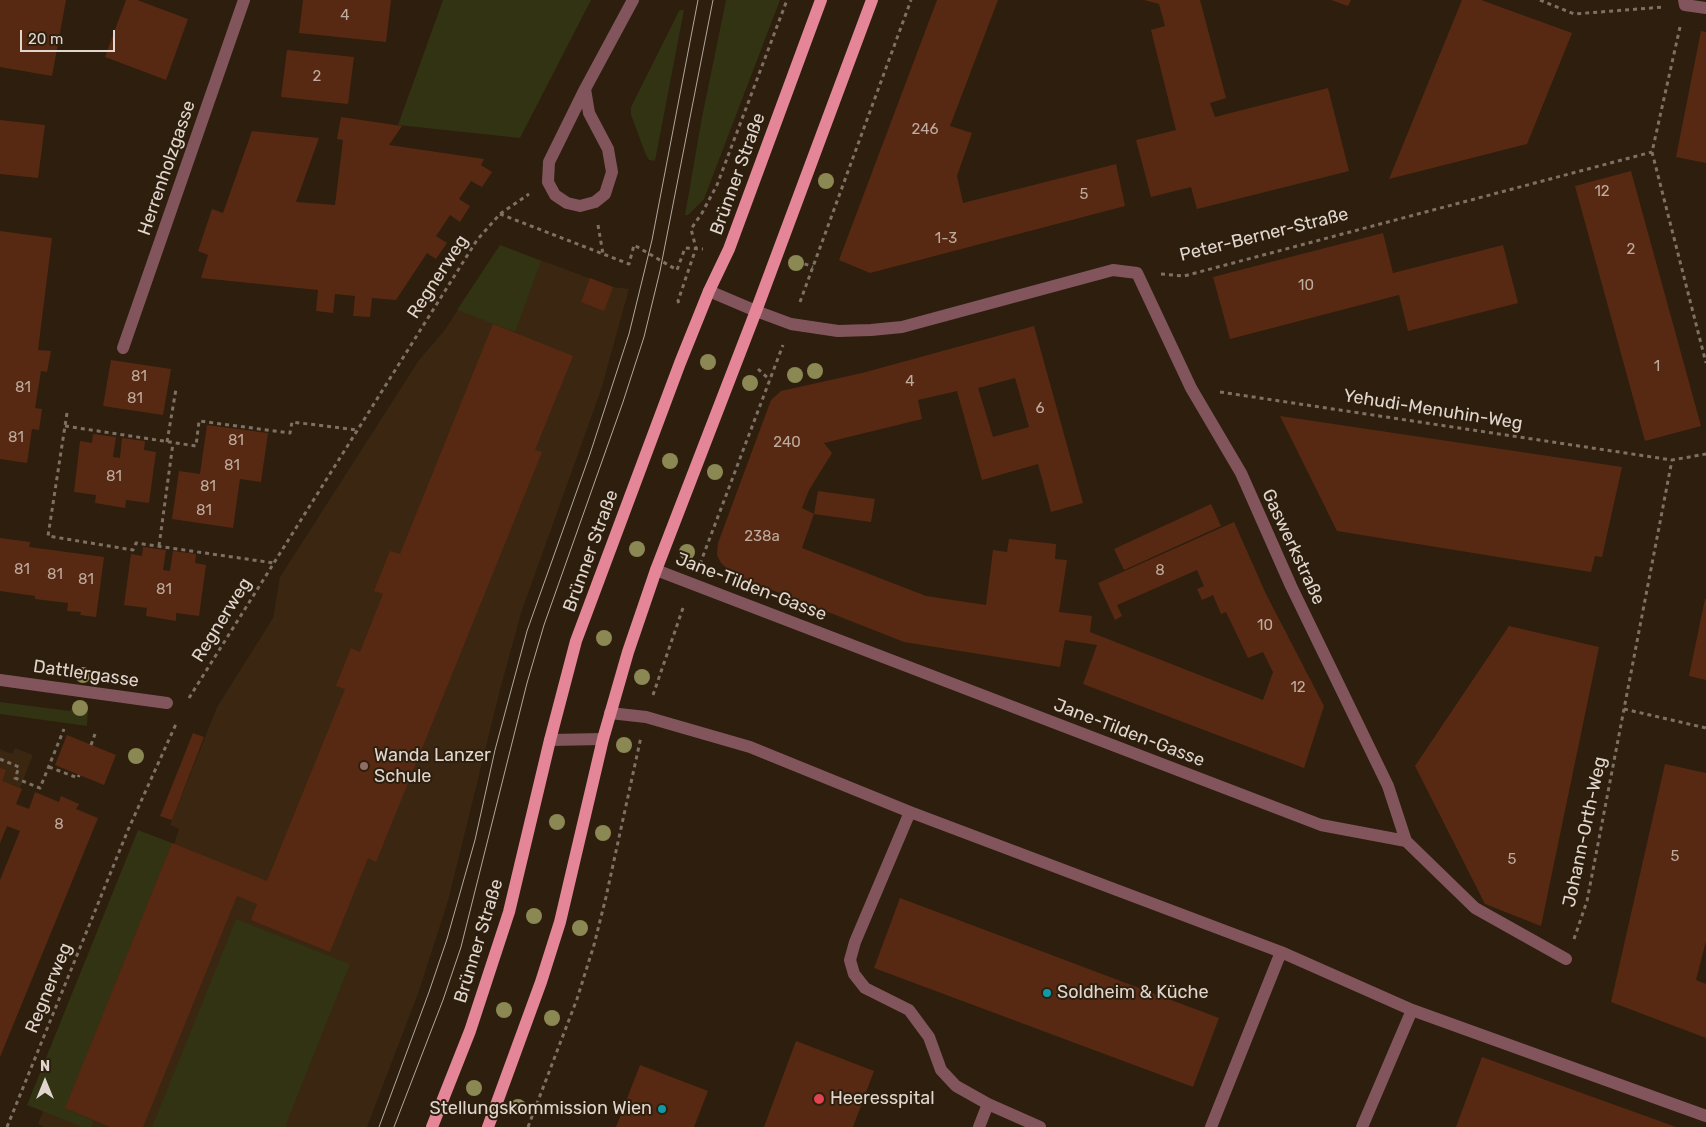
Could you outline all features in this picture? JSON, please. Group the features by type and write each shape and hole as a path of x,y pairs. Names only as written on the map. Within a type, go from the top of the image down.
{"main road":[{"name":"Brünner Straße","path":"432,1127 470,1031 509,912 576,640 680,364 709,291 729,249 820,0"},
{"path":"488,1127 541,982 560,922 603,739 628,652 656,570 756,311 872,0"}],"street":[{"name":"Herrenholzgasse","path":"123,348 244,0"},
{"path":"585,89 589,113 608,149 612,172 605,194 595,202 580,206 567,203 555,195 548,182 549,162 585,89 632,0"},
{"path":"1685,2 1706,8"},
{"path":"709,291 792,324 838,331 871,330 902,327 1113,270 1137,273"},
{"name":"Gaswerkstraße","path":"1137,273 1191,388 1240,473 1291,586 1388,786 1406,841"},
{"name":"Jane-Tilden-Gasse","path":"656,570 1320,825 1406,841"},
{"name":"Dattlergasse","path":"0,680 167,703"},
{"path":"610,713 646,717 750,747 910,812 1280,952 1412,1010 1706,1116"},
{"path":"550,740 603,739"},
{"path":"910,812 855,942 850,960 854,974 865,988 909,1010 929,1037 941,1070 956,1086 988,1104 1040,1127"},
{"path":"1406,841 1475,908 1566,959"},
{"path":"1211,1127 1280,952"},
{"path":"1362,1127 1412,1010"},
{"path":"979,1127 988,1104"}],"path":[{"path":"500,214 629,264 634,245 677,270 685,248 696,248 691,229 717,185 787,0"},
{"path":"792,324 911,0"},
{"path":"1540,0 1574,14 1685,2 1652,152 1706,363"},
{"name":"Peter-Berner-Straße","path":"1137,273 1184,276 1652,152"},
{"name":"Regnerweg","path":"185,704 478,240 500,214 548,182"},
{"path":"595,202 603,254"},
{"name":"Yehudi-Menuhin-Weg","path":"1191,388 1672,460 1706,454"},
{"path":"167,442 176,389"},
{"path":"67,413 48,536 133,550 136,543 274,563"},
{"path":"65,426 196,446 199,421 290,433 292,422 358,430"},
{"path":"159,546 173,443"},
{"name":"Johann-Orth-Weg","path":"1566,959 1587,901 1672,460"},
{"path":"1624,709 1706,728"},
{"name":"Regnerweg","path":"7,1127 128,830 178,720"},
{"path":"0,759 19,767 15,778 40,788 64,729"},
{"path":"91,745 95,734"},
{"path":"49,767 78,778 79,775"}],"shaded area":[{"path":"500,245 613,287 629,289 601,390 521,613 448,901 419,991 367,1127 44,1127 38,1124 147,834 174,844 179,829 170,825 217,707 273,618 280,577 419,360 444,331"},
{"path":"15,748 33,755 20,788 22,789 0,843 0,749 12,754"}],"green space":[{"path":"443,0 591,0 520,138 398,125"},
{"path":"726,0 780,0 704,199 688,215 685,215 702,117"},
{"path":"681,10 684,10 655,161 649,160 631,115 631,107"},
{"path":"500,245 541,261 515,332 457,310"},
{"path":"0,702 70,711 75,704 80,703 88,708 87,726 0,714"},
{"path":"138,830 172,843 65,1108 94,1121 91,1127 82,1127 27,1105"},
{"path":"236,919 350,964 285,1127 152,1127"}],"building":[{"path":"0,0 66,0 52,76 0,67"},
{"path":"126,0 137,0 188,19 166,80 105,57"},
{"path":"303,0 391,0 386,42 299,33"},
{"path":"937,0 998,0 950,126 972,133 957,176 963,203 1116,164 1125,206 870,273 839,260"},
{"path":"1144,0 1200,0 1226,98 1210,103 1215,117 1328,88 1349,171 1197,209 1191,187 1151,197 1136,140 1176,130 1151,30 1165,26 1159,4"},
{"path":"1331,0 1351,0 1348,6"},
{"path":"1462,0 1481,0 1572,33 1527,144 1389,179"},
{"path":"1701,31 1706,32 1706,163 1676,157"},
{"path":"287,50 354,57 348,104 281,97"},
{"path":"341,117 402,126 389,145 484,159 481,165 492,172 482,187 471,181 459,199 470,206 460,222 450,215 436,236 447,243 436,259 427,253 396,300 372,298 370,317 353,316 355,296 335,294 333,313 316,311 318,290 201,278 208,255 198,251 212,209 223,213 252,131 319,138 296,202 335,205 343,140 337,139"},
{"path":"0,120 45,125 38,178 0,174"},
{"path":"1631,171 1701,426 1645,441 1575,186"},
{"path":"0,231 52,238 38,350 51,351 47,372 41,371 35,408 42,409 39,430 32,429 27,463 0,459"},
{"path":"1383,233 1393,273 1503,245 1518,303 1408,331 1399,295 1230,339 1213,277"},
{"path":"590,278 613,287 604,311 581,302"},
{"name":"Wanda Lanzer Schule","path":"493,324 573,356 535,450 542,452 376,862 368,858 330,952 251,920 257,904 237,896 143,1127 110,1127 65,1108 172,843 267,881 345,689 336,686 351,648 360,652 383,594 374,591 390,551 400,554"},
{"path":"1034,326 1083,503 1051,512 1038,464 982,480 957,391 918,400 922,419 824,443 832,453 809,490 802,508 814,514 802,548 926,596 986,605 993,550 1007,552 1009,539 1056,544 1055,559 1067,560 1059,612 1092,616 1090,632 1263,700 1273,672 1263,652 1248,658 1226,612 1221,614 1213,595 1202,600 1197,589 1204,586 1197,570 1117,605 1122,616 1115,620 1098,583 1234,522 1266,594 1324,706 1304,768 1083,684 1097,645 1065,640 1060,667 904,642 734,575 721,563 717,555 718,543 771,400 781,391 862,373","holes":["1015,378 1029,427 993,437 978,388"]},
{"path":"111,360 171,369 163,415 103,406"},
{"path":"1280,416 1622,467 1602,557 1595,556 1591,572 1337,531"},
{"path":"207,425 268,433 261,482 240,479 233,528 172,519 179,471 200,474"},
{"path":"93,434 116,437 113,457 120,458 122,438 145,441 144,450 156,452 149,503 126,500 125,508 95,503 96,495 74,492 80,441 92,443"},
{"path":"818,491 875,499 871,522 814,514"},
{"path":"1211,504 1221,526 1124,570 1114,549"},
{"path":"0,538 30,542 29,547 104,557 96,617 80,615 81,612 67,611 68,603 35,599 35,596 0,591"},
{"path":"143,547 166,550 163,570 170,571 173,551 196,554 195,563 206,565 199,616 176,613 176,621 146,616 147,608 124,605 131,554 142,556"},
{"path":"1706,599 1706,680 1689,676"},
{"path":"1509,626 1599,647 1541,926 1485,904 1415,766"},
{"path":"193,733 204,737 172,820 160,816"},
{"path":"67,735 116,755 104,785 55,765"},
{"path":"1665,764 1706,773 1706,941 1696,980 1706,984 1706,1038 1611,1002"},
{"path":"0,768 6,770 2,781 22,789 16,804 29,809 35,792 59,802 61,796 79,804 76,809 98,818 0,1057 0,880 20,831 7,826 0,843"},
{"name":"Soldheim & Küche","path":"900,898 1219,1018 1193,1087 874,968"},
{"name":"Heeresspital","path":"796,1041 874,1071 853,1127 764,1127"},
{"path":"1482,1057 1676,1127 1456,1127"},
{"name":"Stellungskommission Wien","path":"640,1065 708,1091 694,1127 616,1127"}],"tram line":[{"path":"379,1127 447,939 475,840 495,750 527,631 590,454 629,334 652,240 698,0"},
{"path":"394,1127 443,1000 461,947 527,683 544,625 644,337 660,271 713,0"}],"place":[{"name":"Wanda Lanzer Schule","path":"364,766"},
{"name":"Soldheim & Küche","path":"1047,993"},
{"name":"Heeresspital","path":"819,1099"},
{"name":"Stellungskommission Wien","path":"662,1109"}]}
